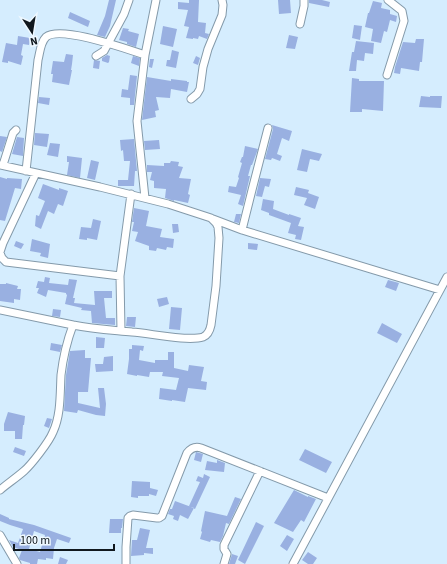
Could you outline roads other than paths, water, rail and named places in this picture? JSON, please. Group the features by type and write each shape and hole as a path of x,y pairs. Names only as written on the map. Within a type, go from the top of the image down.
{"street":[{"path":"96,56 104,51 124,14 129,0"},
{"path":"145,198 137,125 145,55 156,0"},
{"path":"191,98 197,94 200,89 203,67 208,49 222,15 222,0"},
{"path":"300,24 304,0"},
{"path":"387,75 404,21 402,12 388,0"},
{"path":"26,170 38,60 42,42 46,37 52,34 60,33 109,42 145,55"},
{"path":"242,230 268,128"},
{"path":"16,130 13,133 1,165 131,194 168,204 242,230 440,290"},
{"path":"36,173 3,244 0,252 2,258 6,262 120,276"},
{"path":"121,331 120,276 131,194"},
{"path":"0,310 99,330 188,338 200,337 208,334 211,325 216,286 220,238 218,227 211,218"},
{"path":"293,564 447,277"},
{"path":"0,490 29,466 53,433 60,402 61,373 65,350 73,325"},
{"path":"126,564 125,555 128,518 134,515 157,518 162,516 187,453 192,448 201,448 328,498"},
{"path":"224,564 227,554 224,549 224,545 260,471"},
{"path":"0,535 17,564"}]}
